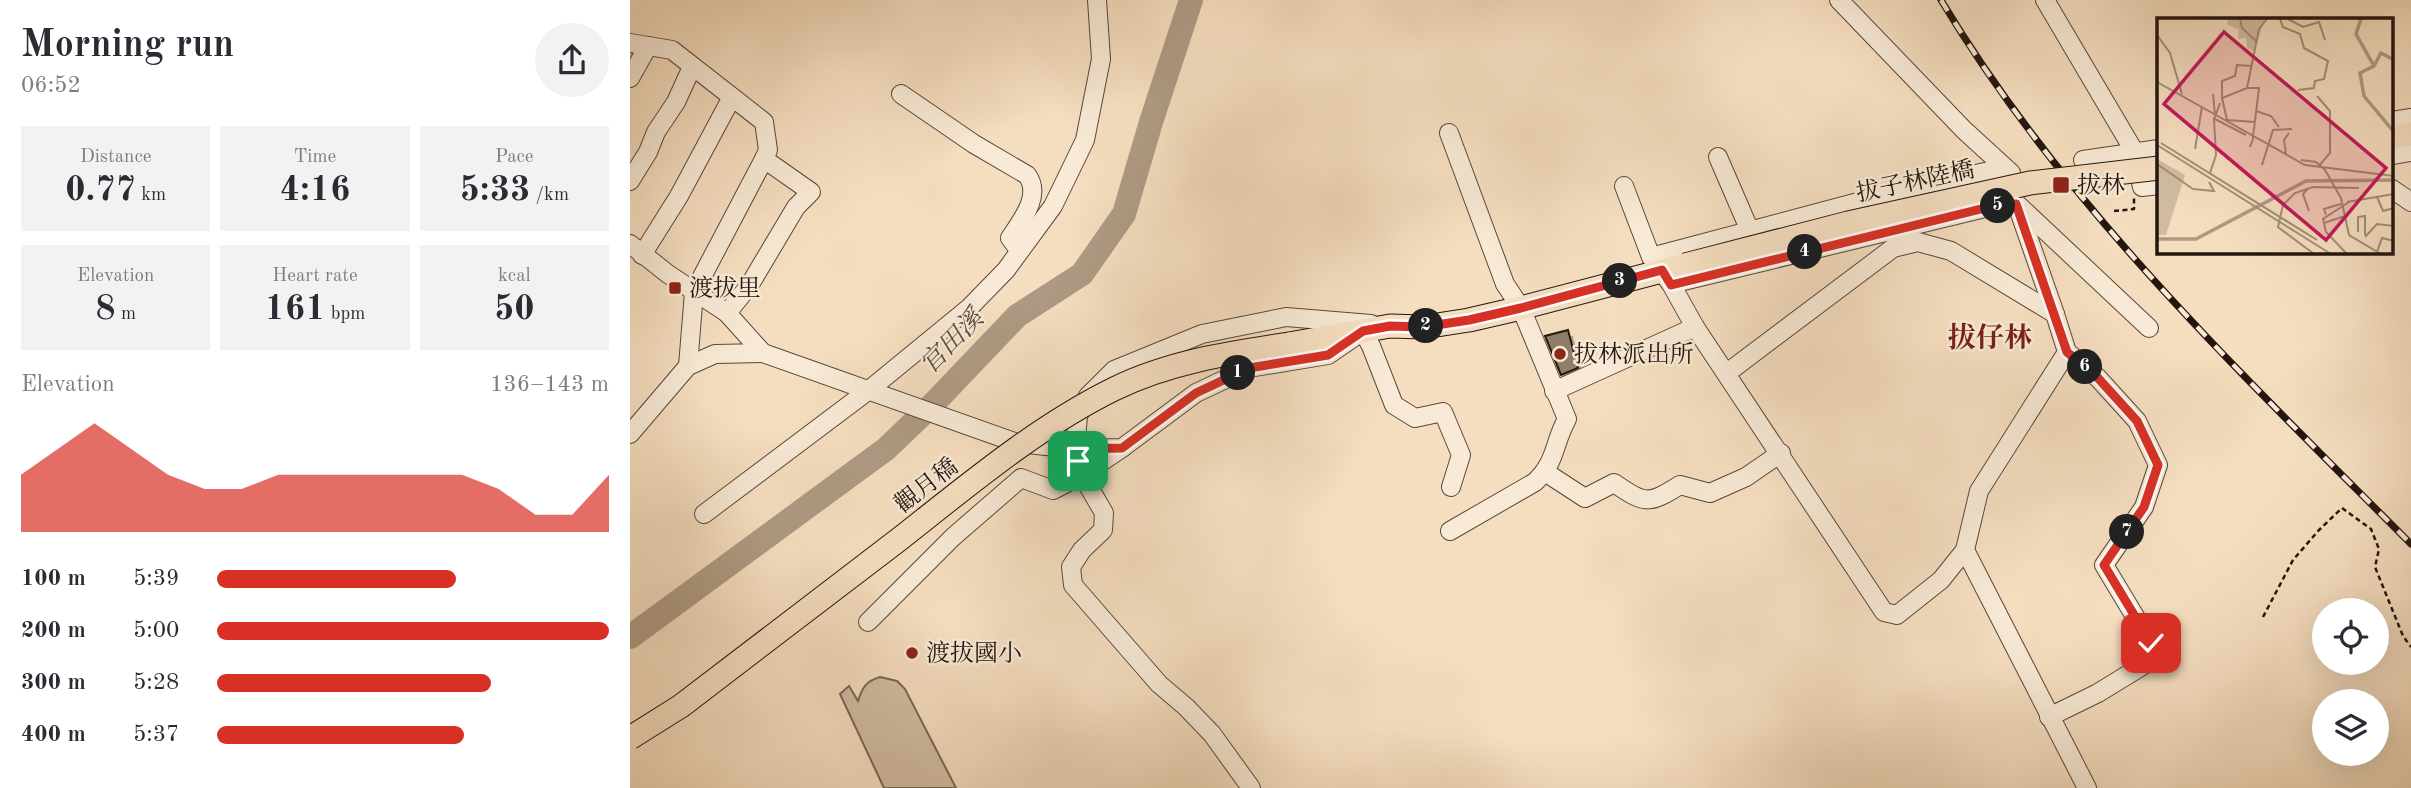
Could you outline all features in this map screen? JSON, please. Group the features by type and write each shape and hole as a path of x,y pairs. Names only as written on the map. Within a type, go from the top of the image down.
{"main road":[{"name":"拔子林陸橋","path":"1521,308 1848,223 2029,183 2157,167"},
{"name":"觀月穚","path":"630,738 681,706 1005,457 1068,414 1116,388 1218,354 1390,326 1423,327 1521,308"}],"street":[{"path":"704,514 869,390 968,308 1006,270 1053,206 1085,139 1101,59 1097,0"},
{"path":"1839,0 2004,169 2037,190 2061,185"},
{"path":"2045,0 2134,151 2145,186"},
{"path":"630,43 672,50 764,122 768,150 694,292 688,366"},
{"path":"630,78 648,46"},
{"path":"630,181 648,152 656,132 676,102 692,67"},
{"path":"901,94 974,144 1027,175 1033,183 1032,199 1010,238 1019,250"},
{"path":"732,97 679,196 636,250 727,313 763,353"},
{"path":"1449,133 1505,284 1521,308 1567,419 1559,432 1552,463 1535,482 1450,531"},
{"path":"2083,160 2157,149"},
{"path":"1718,157 1750,231"},
{"path":"727,313 749,286 796,207 811,192 764,159"},
{"path":"2004,169 2067,352 2098,378 2137,421 2158,465 2144,507 2104,565 2151,643 2147,663 2098,693 2049,717"},
{"path":"1661,270 1750,231 1922,185 2004,169"},
{"path":"1624,186 1661,270 1695,327 1884,612 1896,615 1941,580 1965,550 1979,491 2067,352"},
{"path":"2394,190 2411,202"},
{"path":"1661,270 2016,204"},
{"path":"2016,204 2149,328"},
{"path":"1727,373 1893,248 1918,242 1951,251 2055,314"},
{"path":"1251,788 1212,734 1159,684 1073,585 1072,567 1082,550 1103,530 1104,513 1082,475 1075,449 1078,416 1088,396 1114,370 1202,334 1286,317 1390,326"},
{"path":"1554,391 1695,327"},
{"path":"867,622 953,537 1021,478 1053,490 1082,475 1122,448 1196,393 1249,368 1328,355 1363,331 1394,405 1415,418 1443,412 1461,455 1451,487"},
{"path":"630,434 688,366 715,354 763,353 1017,443 1075,449 1122,448"},
{"path":"1545,472 1585,498 1614,483 1638,499 1658,499 1680,485 1710,492 1745,477 1781,453"},
{"path":"1965,550 2087,788"}],"path":[{"path":"2115,211 2134,209 2145,186"},
{"path":"2263,617 2293,560 2342,508 2371,528 2379,549 2375,567 2403,636 2411,647"}],"shaded area":[{"path":"880,677 897,681 905,689 956,788 884,788 840,694 849,686 858,701 865,686"}],"building":[{"name":"拔林派出所","path":"1568,330 1578,368 1561,375 1545,336"}],"waterway":[{"name":"官田溪","path":"630,637 886,449 1017,316 1082,274 1124,214 1191,0"}],"railway":[{"path":"1941,0 1990,76 2043,148 2100,218 2221,352 2411,544"}],"place":[{"name":"拔林","path":"2061,185"},
{"name":"渡拔里","path":"675,288"},
{"name":"拔林派出所","path":"1560,354"},
{"name":"渡拔國小","path":"912,653"}],"district":[{"name":"拔仔林","path":"1990,337"}],"route":[{"path":"1078,461 1075,449 1122,448 1196,393 1249,368 1328,355 1363,331 1390,326 1423,327 1469,320 1662,270 1671,285 1981,209 2016,204 2067,352 2098,378 2137,421 2158,465 2144,507 2104,565 2151,643"}]}
